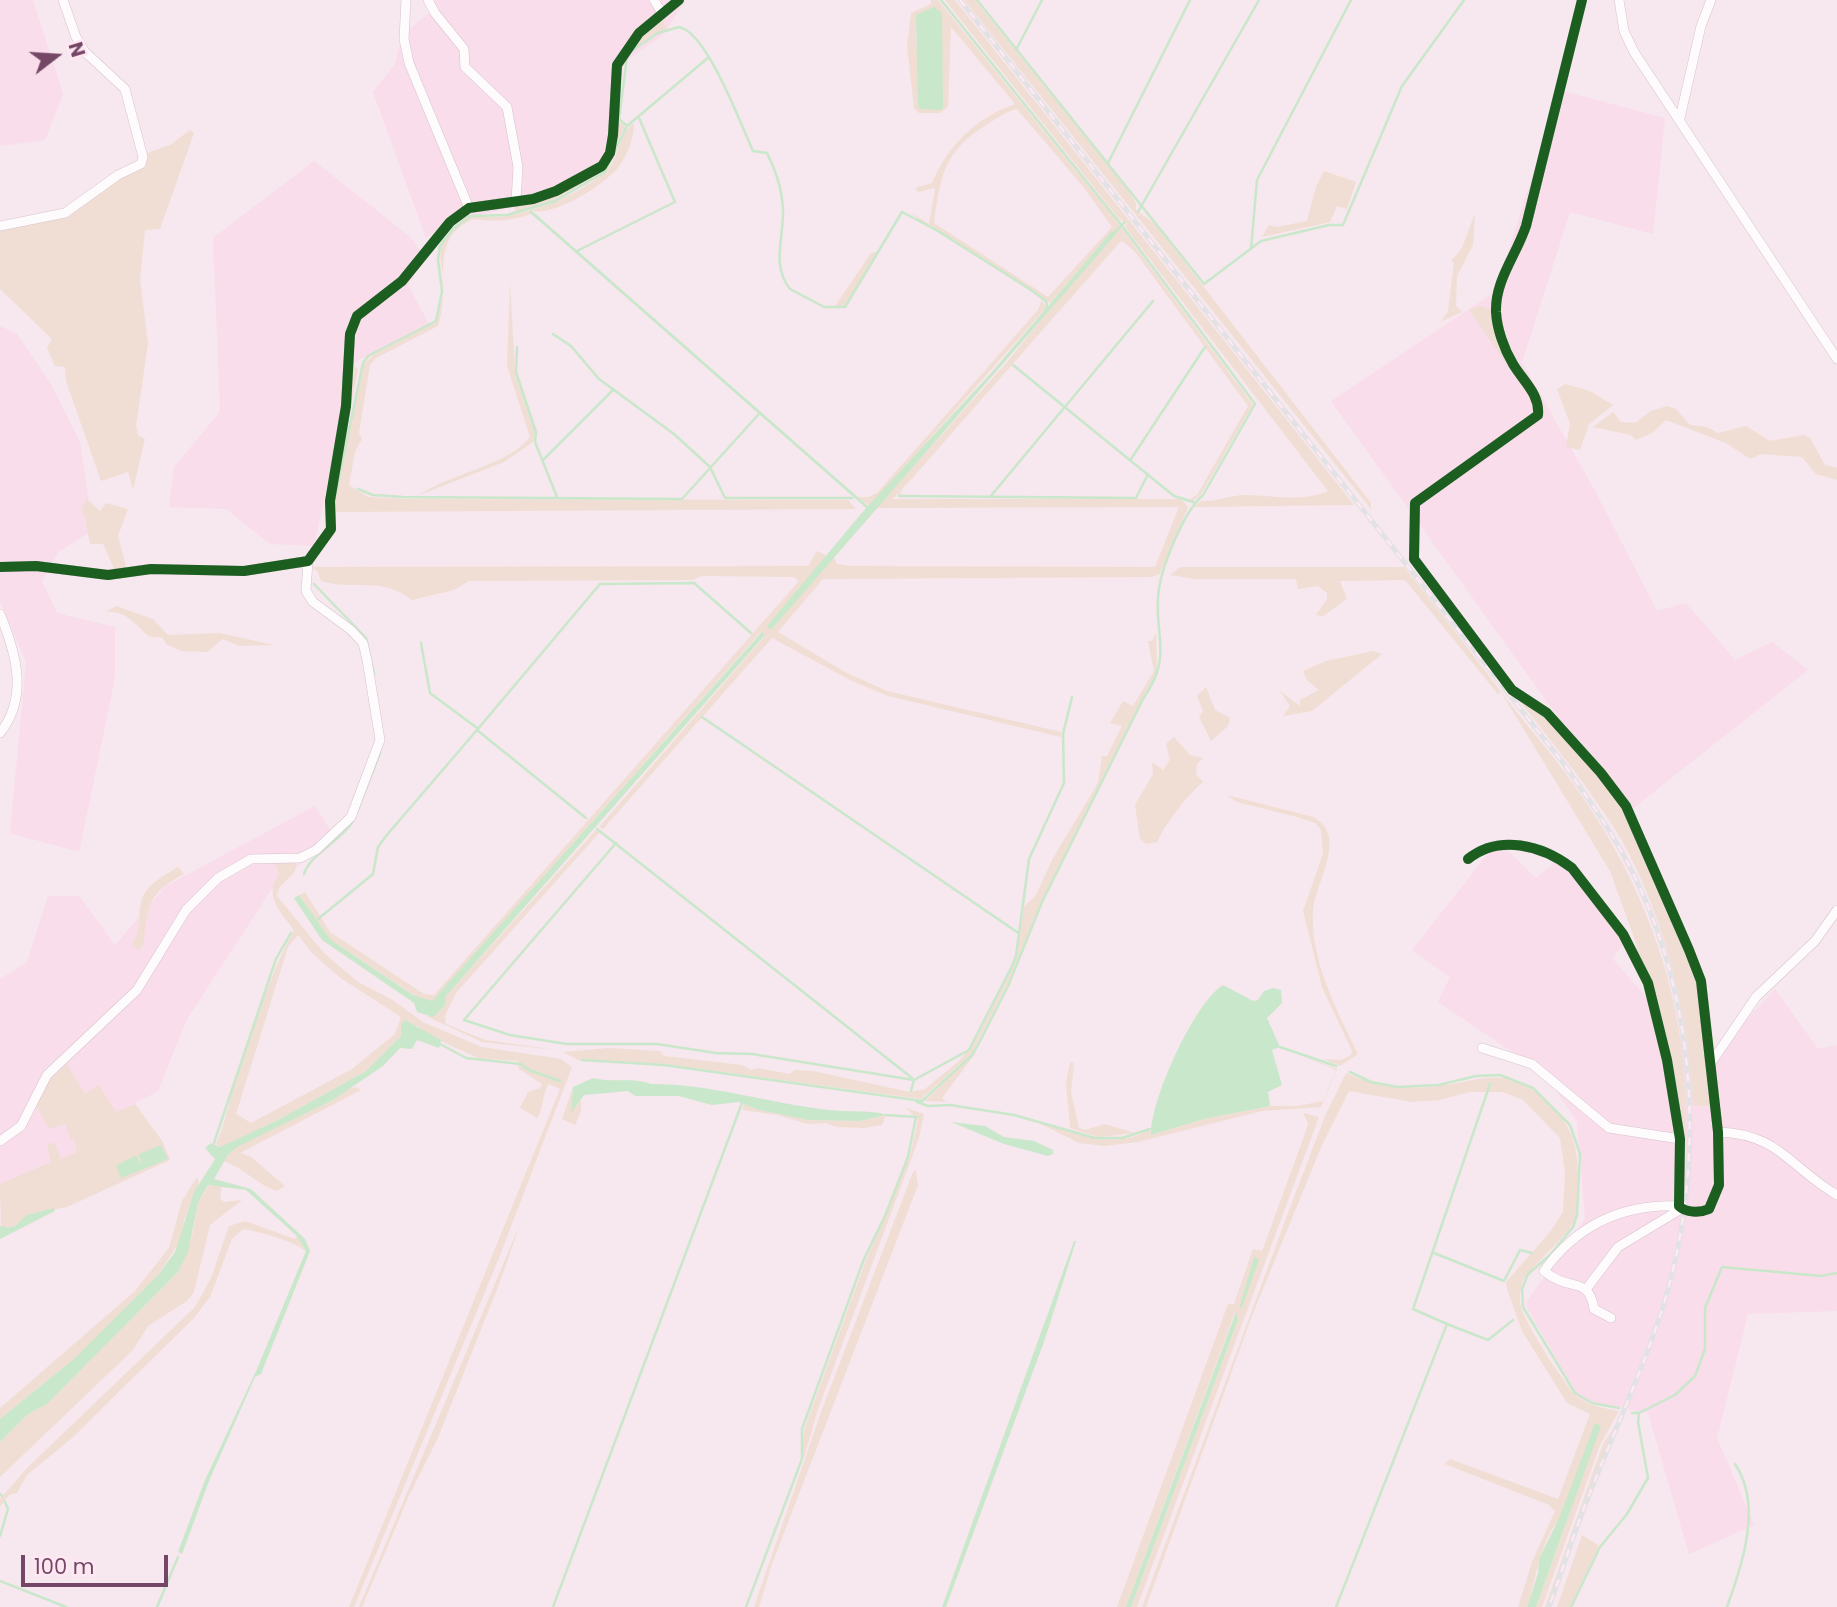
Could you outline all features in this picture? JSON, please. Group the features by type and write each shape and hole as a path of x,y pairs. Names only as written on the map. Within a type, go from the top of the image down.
{"street":[{"path":"0,226 65,213 118,175 141,164 143,157 125,89 85,52 76,37 64,0"},
{"path":"406,0 404,39 409,63 469,208"},
{"path":"428,0 464,49 465,67 508,107 519,167 516,201"},
{"path":"654,0 663,13"},
{"path":"0,1141 21,1126 47,1075 137,990 186,911 218,878 251,859 300,858 316,849 351,817 380,740 367,660 363,643 351,630 313,602 306,591 308,561 331,529 330,500 346,406 350,334 357,316 402,281 450,222 469,208 516,201 556,191 602,166 610,153 614,135 617,65 639,33 679,0"},
{"path":"1582,0 1526,226 1519,247 1501,278 1496,310 1498,327 1510,358 1537,399 1538,415 1415,503 1413,559 1512,690 1548,713 1626,806 1644,842 1700,981 1718,1132 1719,1185 1714,1201 1709,1209 1702,1212 1680,1208 1624,1211 1574,1237 1544,1270 1563,1284 1587,1288 1591,1292 1594,1309 1611,1318"},
{"path":"1619,0 1628,41 1837,359"},
{"path":"1681,118 1701,26 1711,0"},
{"path":"0,567 36,566 108,576 151,569 244,571 308,561"},
{"path":"0,614 10,639 18,689 11,716 0,733"},
{"path":"1468,859 1480,849 1496,844 1524,846 1561,860 1596,897 1623,934 1648,983 1667,1060 1679,1139 1680,1208"},
{"path":"1711,1063 1756,997 1815,941 1837,911"},
{"path":"1482,1048 1532,1064 1609,1128 1679,1139"},
{"path":"1718,1132 1741,1133 1767,1141 1837,1195"},
{"path":"1587,1288 1618,1247 1680,1208"}],"shaded area":[{"path":"0,0 33,0 63,94 45,140 0,146"},
{"path":"429,0 686,0 663,35 623,63 614,160 541,198 444,226 426,238 373,92 395,64 402,35 433,10"},
{"path":"931,0 938,0 1111,214 1253,405 1201,494 1193,501 1190,499 1197,495 1248,406 1136,253 1123,241 1120,242 900,492 903,495 897,494 893,499 1181,499 1188,507 1160,574 1152,577 823,579 778,632 845,672 887,691 1061,732 1061,737 888,696 852,681 772,638 603,829 599,827 765,636 761,632 440,993 432,1001 420,999 331,940 299,895 305,892 330,932 424,994 434,995 799,581 794,577 702,576 692,580 469,581 454,590 412,600 390,588 321,581 318,572 312,567 808,566 817,551 827,556 768,625 771,630 833,556 837,564 851,566 1155,567 1179,507 876,508 1008,361 1112,232 1050,303 938,230 923,224 910,212 929,224 935,188 918,192 915,188 932,183 946,157 965,134 988,117 1015,104 951,27 948,107 940,113 919,113 914,108 907,46 911,13 931,4","holes":["916,15 940,110 916,42","1017,109 1085,189 1112,227 1048,297 934,223 942,180 959,147 983,127"]},
{"path":"945,0 955,0 1354,505 1194,507 1201,501 1240,495 1297,498 1328,491 1125,227 1127,222 1120,220"},
{"path":"964,0 975,0 1128,190 1136,203 1136,210 1155,224 1371,503 1371,509"},
{"path":"934,7 942,13 943,108 940,110 920,109 918,105 916,15"},
{"path":"661,16 667,28 639,44 625,63 621,74 618,119 625,127 604,171 554,200 516,211 514,204 527,202 606,163 616,81 627,50"},
{"path":"1559,90 1665,118 1653,234 1570,212 1522,362 1594,489 1657,611 1686,603 1735,660 1772,642 1808,670 1627,813 1331,401 1496,291"},
{"path":"634,123 632,140 626,155 613,173 591,190 564,205 540,211 531,210 570,195 604,173 613,162 625,133"},
{"path":"190,130 194,133 160,229 145,230 140,280 148,344 136,426 138,435 145,439 133,489 128,472 101,481 66,381 65,367 55,366 47,348 52,339 0,289 0,228 54,219 120,176 137,172 143,166 147,153 170,145"},
{"path":"314,161 409,236 426,257 408,285 430,326 353,363 314,546 270,544 226,509 169,507 174,467 220,412 213,238"},
{"path":"1324,171 1356,182 1347,209 1337,206 1330,222 1262,237 1269,225 1277,227 1307,221 1316,187"},
{"path":"531,210 531,214 510,219 474,219 459,227 450,238 445,251 443,278 440,252 446,237 455,228 468,218 501,217"},
{"path":"531,210 868,506 991,373 1112,231 1115,235 771,630 767,626 866,508 529,212"},
{"path":"1475,213 1473,245 1457,276 1456,306 1462,312 1440,322 1448,312 1454,263 1451,261 1462,248"},
{"path":"879,252 844,306 835,306 871,253"},
{"path":"510,281 515,372 535,432 533,442 504,462 419,495 508,455 530,437 507,366"},
{"path":"443,294 438,326 376,358 370,365 359,433 362,439 355,452 349,485 368,497 848,500 856,509 336,512 334,505 363,365 373,355 437,321"},
{"path":"1042,299 1046,308 870,506 857,497 868,497 877,493 1038,310"},
{"path":"1480,306 1494,310 1511,365 1509,367 1469,310"},
{"path":"0,326 17,334 51,384 80,442 93,530 58,552 42,581 57,613 115,627 115,678 79,852 10,833 26,662 0,601"},
{"path":"351,334 354,366 358,369 332,503"},
{"path":"1565,384 1590,391 1613,405 1589,424 1580,450 1566,447 1570,424 1557,389"},
{"path":"1667,406 1676,409 1690,425 1707,427 1718,433 1746,426 1770,441 1804,435 1810,438 1825,465 1837,468 1837,480 1816,474 1802,457 1761,454 1750,459 1726,443 1666,420 1652,433 1636,440 1631,435 1593,427 1613,412 1621,422 1635,423 1651,411"},
{"path":"87,499 100,511 106,503 128,509 118,536 127,570 115,571 103,544 90,544 81,509"},
{"path":"1180,567 1404,567 1574,785 1632,882 1667,974 1680,1037 1686,1116 1683,1196 1680,1131 1636,943 1610,871 1501,692 1498,694 1405,580 1340,581 1347,599 1323,616 1316,615 1327,599 1327,593 1318,586 1298,589 1296,579 1195,579 1170,575"},
{"path":"116,606 153,619 168,635 220,633 274,645 239,646 223,639 207,652 181,651 166,644 163,638 148,636 124,615 106,612"},
{"path":"762,632 765,635 446,996 445,1005 433,1017 417,1012 414,1003 322,940 294,898 299,895 331,940 413,995 432,1001"},
{"path":"1156,633 1157,671 1041,902 1007,985 972,1053 921,1099 664,1064 578,1060 563,1052 608,1048 660,1051 664,1056 742,1065 751,1070 758,1068 790,1074 794,1070 813,1071 910,1092 925,1089 960,1060 977,1038 1017,956 1024,907 1036,895 1053,858 1098,783 1102,756 1107,756 1122,726 1110,723 1123,701 1133,706 1154,671 1148,641 1152,641"},
{"path":"1373,651 1382,654 1312,711 1283,716 1290,706 1280,691 1300,706 1300,700 1319,690 1307,680 1303,671 1326,661"},
{"path":"1206,687 1215,710 1230,718 1228,726 1211,741 1199,717 1203,711 1197,696"},
{"path":"1514,694 1546,714 1600,774 1624,808 1699,982 1711,1106 1693,1106 1686,1034 1679,998 1659,925 1646,890 1613,826"},
{"path":"1174,737 1190,755 1203,758 1197,764 1196,774 1203,782 1177,810 1158,842 1146,844 1140,839 1135,805 1153,774 1152,762 1163,770 1170,760 1166,744"},
{"path":"1227,795 1313,817 1323,825 1328,835 1327,860 1315,900 1313,929 1326,985 1358,1054 1340,1066 1323,1059 1341,1060 1351,1055 1352,1051 1322,987 1303,911 1323,854 1321,830 1315,823 1237,802"},
{"path":"315,806 333,835 271,890 187,1019 158,1091 90,1127 101,1174 0,1205 0,979 27,962 48,896 79,896 115,945 166,886"},
{"path":"596,830 600,832 456,993 445,1016 446,1024 485,1040 557,1050 482,1042 426,1016 433,1016 445,1005 446,996"},
{"path":"1498,841 1536,878 1561,857 1627,941 1612,958 1705,1064 1775,989 1818,1049 1837,1045 1837,1311 1748,1314 1717,1438 1754,1525 1689,1554 1648,1413 1580,1400 1525,1304 1585,1219 1577,1122 1545,1074 1438,1002 1450,977 1412,950"},
{"path":"274,860 296,861 292,875 281,886 277,896 323,952 358,982 391,999 423,1022 482,1047 561,1059 572,1067 499,1258 354,1607 349,1607 560,1089 549,1084 537,1118 520,1108 528,1092 540,1088 542,1084 519,1069 518,1061 478,1058 423,1033 418,1026 401,1025 401,1036 366,1071 278,1120 220,1147 216,1144 264,997 294,930 273,897 279,875","holes":["298,935 312,953 339,977 401,1017 395,1034 352,1069 251,1123 236,1114 288,947"]},
{"path":"178,867 184,874 162,888 151,903 143,946 138,950 131,944 138,932 142,897 153,884"},
{"path":"1223,985 1253,1001 1258,1000 1264,991 1273,988 1281,990 1282,1003 1267,1018 1280,1047 1272,1050 1282,1085 1268,1092 1270,1106 1204,1119 1151,1135 1158,1100 1187,1031 1199,1011"},
{"path":"405,1020 441,1040 439,1048 417,1040 412,1049 400,1048 383,1066 333,1100 237,1147 228,1155 214,1179 251,1189 305,1239 310,1251 261,1374 255,1377 209,1481 182,1554 178,1552 205,1480 257,1369 306,1251 297,1236 246,1190 208,1185 198,1203 188,1252 178,1272 47,1404 28,1414 0,1442 0,1419 75,1358 158,1275 175,1252 194,1192 215,1159 205,1148 211,1143 220,1147 278,1120 366,1071 401,1036 401,1025"},
{"path":"977,1051 942,1098 946,1102 925,1101"},
{"path":"1298,1054 1337,1069 1321,1107 1262,1111 1138,1142 1104,1146 1079,1143 1037,1122 1093,1138 1122,1139 1150,1129 1151,1135 1204,1119 1270,1106 1298,1106 1323,1101 1336,1070"},
{"path":"1070,1062 1074,1063 1071,1092 1079,1128 1085,1130 1105,1124 1135,1133 1098,1137 1070,1128 1066,1083"},
{"path":"67,1064 85,1094 99,1085 116,1112 135,1104 163,1142 170,1160 67,1207 33,1213 13,1227 1,1227 0,1184 51,1162 47,1145 54,1142 61,1159 77,1152 74,1139 71,1140 65,1124 49,1129 36,1105 44,1085","holes":["161,1145 167,1159 121,1177 117,1166 141,1166"]},
{"path":"1346,1073 1380,1084 1415,1088 1486,1078 1508,1079 1531,1089 1555,1110 1570,1131 1577,1156 1577,1209 1570,1228 1525,1278 1520,1291 1520,1303 1539,1343 1573,1392 1588,1403 1619,1411 1600,1445 1542,1607 1536,1607 1571,1510 1553,1528 1547,1540 1527,1607 1518,1607 1532,1562 1555,1511 1549,1505 1445,1464 1450,1459 1558,1499 1590,1414 1567,1403 1522,1331 1506,1282 1550,1232 1563,1212 1565,1173 1560,1138 1523,1100 1503,1092 1469,1092 1440,1100 1412,1102 1349,1091 1322,1145 1252,1316 1146,1607 1142,1607 1294,1197 1326,1114"},
{"path":"593,1078 696,1087 806,1107 886,1115 860,1121 808,1120 759,1110 739,1102 712,1105 679,1096 635,1096 628,1091 584,1095 571,1113 573,1087"},
{"path":"356,1087 361,1090 240,1153 250,1156 285,1186 277,1191 223,1161 237,1146 333,1100 342,1091"},
{"path":"573,1087 572,1095 577,1106 581,1099 581,1111 575,1125 562,1119"},
{"path":"744,1103 759,1110 808,1120 860,1121 886,1115 882,1125 864,1128 837,1127 826,1123 807,1124 778,1115 742,1110"},
{"path":"906,1108 924,1114 919,1138 817,1412 804,1458 801,1452 805,1427 866,1260 910,1156 918,1120"},
{"path":"1303,1113 1319,1117 1137,1607 1131,1607 1238,1320 1235,1312 1126,1607 1117,1607 1228,1304 1234,1304 1253,1249 1262,1251 1306,1131 1308,1123"},
{"path":"951,1122 985,1126 1004,1137 1034,1141 1053,1150 1053,1154 1048,1156 1004,1144"},
{"path":"161,1145 168,1159 121,1178 116,1166 136,1155 142,1166 139,1154"},
{"path":"916,1170 918,1185 772,1564 759,1607 754,1607 821,1412"},
{"path":"197,1177 199,1183 184,1220 181,1239 158,1275 75,1358 0,1419 0,1408 134,1292 169,1248 182,1201"},
{"path":"209,1185 222,1186 220,1199 224,1202 242,1200 210,1225 194,1292 187,1301 148,1326 133,1350 0,1477 0,1442 28,1414 47,1404 178,1272 192,1236 198,1203"},
{"path":"54,1208 55,1211 0,1239 0,1226 13,1227 27,1215"},
{"path":"245,1221 295,1239 297,1236 306,1251 276,1237 243,1229 232,1239 210,1297 194,1318 72,1438 27,1475 17,1493 9,1495 0,1507 0,1499 28,1467 195,1307 211,1278 229,1226"},
{"path":"520,1224 500,1282 437,1440 408,1498 362,1607 359,1607"},
{"path":"1074,1241 1045,1339 946,1607 942,1607"},
{"path":"1254,1257 1259,1260 1239,1309"},
{"path":"1236,1312 1238,1320 1131,1607 1126,1607"},
{"path":"1619,1420 1547,1607 1545,1607 1603,1444"},
{"path":"1595,1423 1601,1426 1536,1607 1527,1607 1538,1573 1539,1559 1560,1516"},
{"path":"1582,1535 1599,1546 1570,1607 1557,1607"}],"waterway":[{"path":"582,1060 664,1065 922,1101 972,1055 1008,986 1042,902 1153,683 1160,656 1159,588 1175,538 1255,404 1119,222 941,0"},
{"path":"977,0 1204,284 1261,241 1329,225 1343,225 1402,86 1464,0"},
{"path":"1016,50 1042,0"},
{"path":"1108,163 1190,0"},
{"path":"1138,212 1259,0"},
{"path":"1251,249 1257,180 1351,0"},
{"path":"630,52 658,33 679,27 690,33 701,45 722,81 753,151 767,153 776,174 783,210 781,270 790,289 824,307 845,307 902,212 938,231 1031,290 1046,301 1047,307"},
{"path":"627,57 619,119 627,126"},
{"path":"335,497 363,363 368,356 436,321 442,291 438,259 440,246 453,229 470,216 507,215 555,201 605,172 627,126 709,57"},
{"path":"577,251 675,202 639,118"},
{"path":"1114,233 1125,222"},
{"path":"990,497 1153,301"},
{"path":"553,334 571,346 599,379 674,434 710,467 725,498 852,498"},
{"path":"517,347 516,372 536,432 535,442 557,497"},
{"path":"1131,459 1205,347"},
{"path":"1013,365 1174,496 1193,502"},
{"path":"544,459 613,390"},
{"path":"358,489 373,495 403,497 682,499 758,415"},
{"path":"899,496 1136,498 1148,474"},
{"path":"586,818 477,730 600,584 694,583 751,633"},
{"path":"314,584 366,638 374,674"},
{"path":"421,643 430,693 477,728"},
{"path":"911,1091 914,1080 969,1050 1016,956 1029,859 1064,783 1063,734 1072,697"},
{"path":"702,717 1017,932"},
{"path":"318,919 373,874 378,847 477,730"},
{"path":"357,812 380,753"},
{"path":"304,874 312,861 353,821"},
{"path":"597,829 912,1078"},
{"path":"616,843 464,1020 510,1035 567,1044 657,1044 716,1053 752,1054 914,1080"},
{"path":"214,1143 276,959 291,933"},
{"path":"440,1044 466,1058 521,1064 529,1070 560,1081"},
{"path":"1280,1047 1336,1066"},
{"path":"1350,1072 1371,1082 1398,1087 1439,1085 1476,1076 1500,1075 1533,1088 1570,1125 1580,1154 1577,1215 1573,1227 1550,1255 1528,1274 1522,1289 1523,1307 1575,1393 1592,1403 1619,1408"},
{"path":"1336,1607 1447,1324 1413,1309 1490,1084"},
{"path":"917,1102 928,1106 950,1105 1014,1115 1095,1138 1122,1138 1150,1129"},
{"path":"553,1607 742,1103"},
{"path":"746,1607 802,1459 802,1429 864,1259 885,1216 908,1157 916,1117 886,1115"},
{"path":"1434,1253 1504,1281 1520,1250 1532,1253"},
{"path":"1632,1413 1639,1413 1675,1395 1695,1376 1705,1349 1705,1308 1722,1267 1821,1276 1837,1273"},
{"path":"1447,1324 1488,1340 1513,1320"},
{"path":"1571,1607 1600,1547 1627,1514 1648,1478 1638,1422 1639,1413"},
{"path":"1727,1607 1744,1554 1749,1516 1748,1498 1735,1464"},
{"path":"0,1536 8,1509 5,1502"},
{"path":"157,1607 178,1557"},
{"path":"0,1581 66,1607"}],"railway":[{"path":"960,0 1564,764 1622,852 1647,905 1667,961 1680,1018 1688,1077 1690,1136 1686,1195 1677,1253 1655,1332 1582,1513 1549,1607"}],"cycle path":[{"path":"0,567 36,566 108,575 151,569 244,571 308,561 331,529 330,501 346,406 350,334 357,316 402,281 450,222 469,208 533,199 556,191 602,166 610,153 613,135 617,65 639,33 679,0"},
{"path":"1468,859 1480,851 1507,845 1534,848 1547,853 1572,868 1623,934 1648,983 1667,1060 1680,1139 1679,1206 1693,1212 1709,1209 1719,1185 1718,1132 1701,981 1626,806 1601,773 1547,713 1512,690 1414,559 1415,503 1538,415 1534,394 1513,364 1502,339 1496,312 1497,300 1502,279 1526,226 1582,0"}]}
